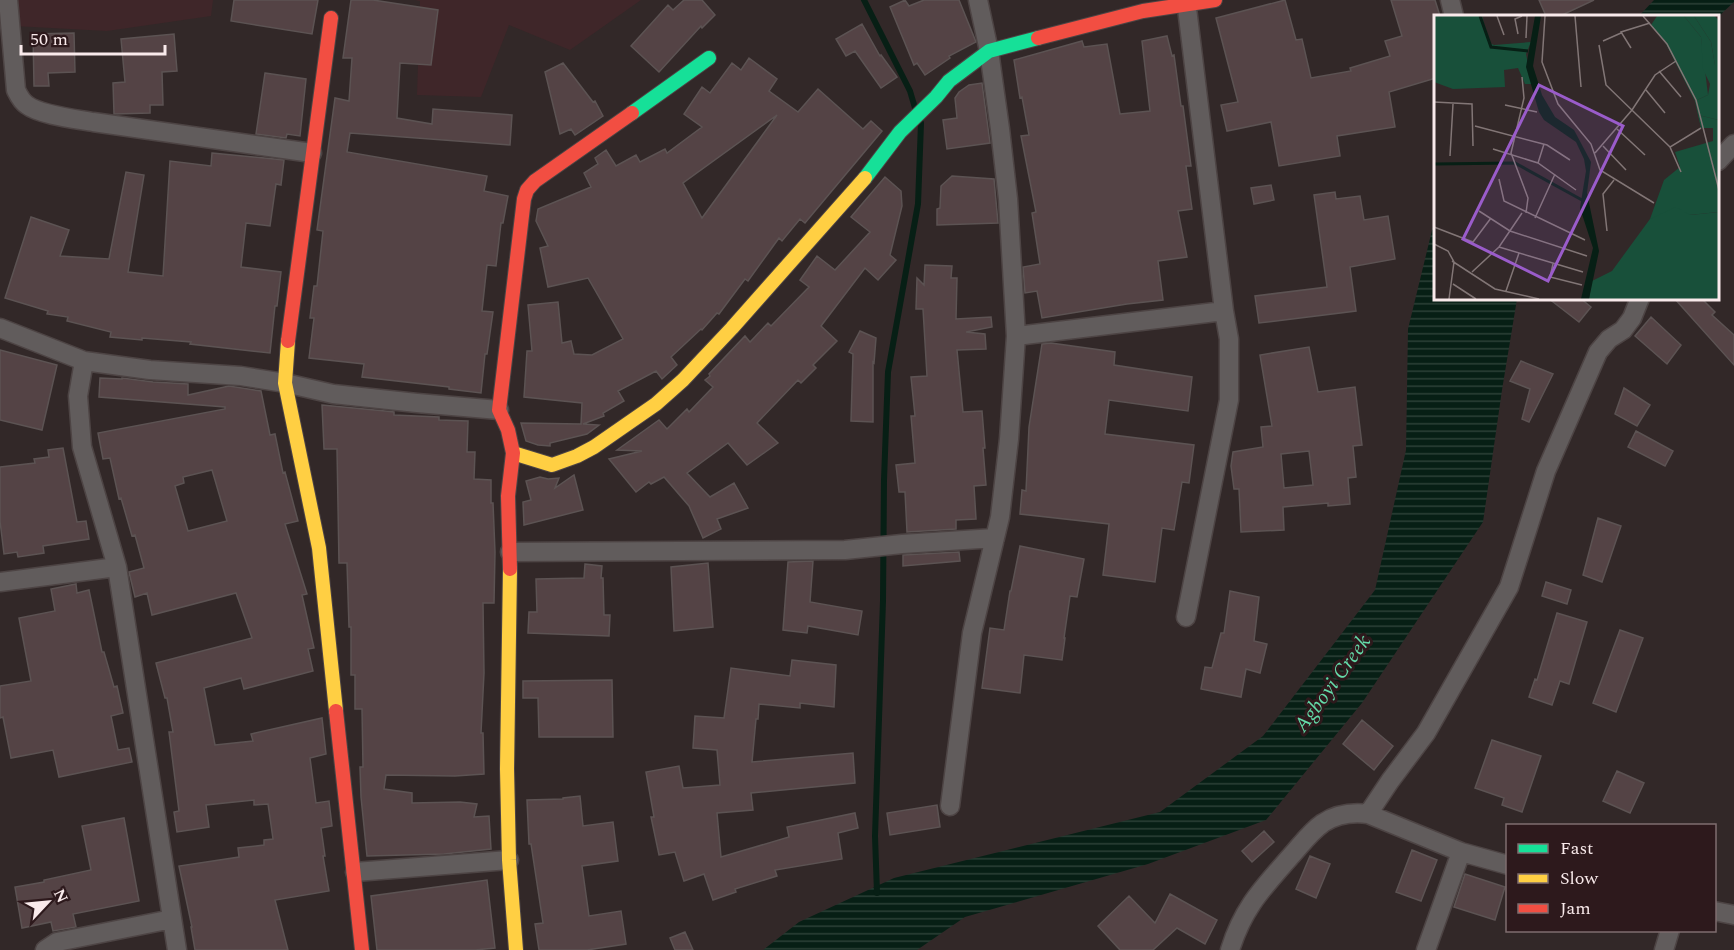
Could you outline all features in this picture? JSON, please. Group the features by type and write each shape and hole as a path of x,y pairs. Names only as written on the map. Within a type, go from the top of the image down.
{"street":[{"path":"8,0 16,90 21,100 29,107 75,119 312,153"},
{"path":"950,806 972,633 1000,517 1010,438 1016,336 1008,199 989,51 978,0"},
{"path":"513,453 552,465 594,447 656,404 683,380 732,328 866,178 900,132 949,81 989,51 1143,11 1215,0"},
{"path":"1450,0 1454,15"},
{"path":"1186,617 1228,400 1229,339 1187,3"},
{"path":"331,18 289,326 285,383 319,548 362,950"},
{"path":"516,950 509,860 507,757 510,552 508,496 513,453 508,430 499,410 524,199 527,188 532,183 709,58"},
{"path":"1719,160 1734,144"},
{"path":"1368,814 1390,780 1426,734 1509,587 1546,471 1585,380 1598,352 1609,339 1623,330 1632,318 1639,300"},
{"path":"1016,336 1224,311"},
{"path":"0,328 84,361 150,370 241,376 333,394 499,410"},
{"path":"84,361 78,396 82,447 117,567 177,950"},
{"path":"510,552 845,550 995,538"},
{"path":"0,582 117,567"},
{"path":"1230,950 1247,909 1263,888 1311,834 1324,823 1342,815 1353,812 1368,814 1461,852 1506,864"},
{"path":"1426,950 1461,852"},
{"path":"355,873 509,860"},
{"path":"1716,911 1734,915"},
{"path":"45,950 57,942 171,919"},
{"path":"1664,950 1669,932"}],"shaded area":[{"path":"17,0 213,0 211,16 107,31 14,26"},
{"path":"415,0 641,0 570,50 509,25 481,97 417,95 420,1"}],"water":[{"path":"1654,0 1734,0 1719,16 1640,15"},
{"name":"Agboyi Creek","path":"1434,222 1434,300 1517,300 1483,522 1362,703 1266,820 1148,864 965,917 917,950 763,950 799,922 894,878 1160,812 1263,736 1375,590 1406,450 1408,329"}],"building":[{"path":"234,0 318,0 312,34 231,21"},
{"path":"351,0 373,0 438,10 431,65 400,63 397,118 432,124 433,109 512,115 510,145 350,133 347,152 487,176 484,191 508,196 503,223 501,223 496,266 487,265 482,311 493,312 481,393 362,377 364,364 309,358 314,318 310,318 314,286 317,286 323,231 317,230 335,98 349,101 352,58 343,58"},
{"path":"684,0 702,0 715,15 702,28 701,26 659,72 631,46 668,5 673,10"},
{"path":"905,0 909,6 924,0 959,0 976,42 949,56 950,58 925,75 917,63 914,65 890,7"},
{"path":"1285,0 1296,40 1302,39 1311,78 1351,71 1350,68 1390,56 1385,41 1402,36 1391,0 1435,0 1440,15 1434,15 1434,79 1389,92 1395,127 1337,136 1340,156 1279,166 1271,122 1227,131 1221,105 1238,102 1216,18"},
{"path":"1539,0 1594,0 1562,15 1546,15"},
{"path":"862,24 880,56 897,77 881,88 855,51 846,56 836,39"},
{"path":"74,33 75,72 48,73 49,86 34,86 33,34"},
{"path":"174,34 177,71 162,72 163,105 150,105 150,113 114,114 113,83 125,82 121,39"},
{"path":"1167,36 1172,56 1174,55 1191,166 1186,166 1192,209 1178,211 1187,257 1158,261 1163,300 1042,318 1037,291 1025,293 1023,267 1040,264 1032,213 1036,212 1021,136 1029,135 1014,60 1082,41 1084,47 1107,44 1120,114 1150,111 1142,41"},
{"path":"749,58 777,79 769,91 798,112 818,89 863,129 871,121 882,131 805,223 800,219 782,241 779,238 748,281 745,279 719,314 717,313 702,330 671,357 677,365 662,379 656,371 618,391 624,401 603,413 604,416 583,424 599,425 587,434 550,443 550,446 526,441 521,423 581,424 582,403 524,397 527,351 532,351 528,305 558,302 562,343 571,341 574,354 592,355 623,339 588,278 548,287 540,248 548,246 536,221 538,209 591,187 584,173 598,164 595,158 606,150 616,166 636,155 640,162 665,149 667,153 702,127 684,114 702,87 710,93 732,63 741,70","holes":["777,115 702,218 683,183"]},
{"path":"563,63 593,102 595,101 603,116 575,135 571,129 560,134 545,72"},
{"path":"265,73 306,79 300,136 287,134 286,138 256,134"},
{"path":"982,83 990,143 947,149 943,120 957,118 955,98 959,92 969,85"},
{"path":"212,153 284,160 281,185 276,184 270,226 246,223 241,267 281,272 270,353 190,344 191,342 110,337 111,332 67,321 68,317 47,314 48,311 5,298 31,217 69,230 60,256 109,259 126,172 144,175 128,272 163,276 170,161 211,166"},
{"path":"952,176 994,179 998,223 937,225 941,186"},
{"path":"885,177 901,191 902,206 890,255 896,260 878,280 865,268 821,326 837,341 813,365 816,368 801,383 798,380 757,423 778,443 747,465 728,443 687,473 710,497 734,483 748,508 717,519 721,529 703,538 689,506 664,477 651,484 649,482 636,492 609,459 642,451 617,450 659,420 667,429 687,409 689,412 713,387 705,380 710,376 709,374 745,336 750,342 768,323 771,326 809,287 800,280 817,256 835,270 870,232 851,217"},
{"path":"1271,185 1274,200 1254,204 1251,188"},
{"path":"1335,192 1336,199 1360,196 1364,220 1388,216 1395,259 1350,267 1356,311 1259,323 1255,296 1327,287 1314,195"},
{"path":"925,265 952,266 951,278 957,278 956,319 991,317 992,327 966,332 985,334 986,349 957,350 963,412 982,411 986,485 974,486 976,519 956,520 956,529 907,532 905,492 899,492 896,465 915,463 911,416 915,416 911,377 927,376 923,309 916,309 917,278 924,285"},
{"path":"1551,300 1582,300 1591,307 1579,322"},
{"path":"1676,300 1703,300 1715,312 1712,315 1734,335 1734,365"},
{"path":"1651,317 1681,345 1667,364 1635,336"},
{"path":"860,331 876,338 873,362 873,422 851,421 853,354 849,352"},
{"path":"1051,343 1115,352 1114,365 1192,377 1188,411 1109,400 1105,434 1194,445 1189,483 1182,482 1174,530 1162,528 1155,582 1103,575 1109,524 1020,514 1022,490 1026,491 1029,427 1042,344"},
{"path":"1309,347 1318,392 1355,387 1362,445 1353,446 1356,477 1348,478 1350,504 1328,506 1328,503 1283,507 1284,530 1241,532 1239,489 1234,489 1231,466 1233,452 1263,447 1261,427 1272,426 1260,355","holes":["1309,451 1313,485 1284,488 1281,454"]},
{"path":"0,350 57,365 42,430 0,420"},
{"path":"1521,361 1553,374 1529,422 1522,419 1530,389 1510,381"},
{"path":"100,378 188,384 188,395 229,386 261,391 270,435 275,434 283,473 285,472 298,521 285,524 307,594 302,595 314,648 308,649 313,671 244,689 241,678 204,688 215,745 253,741 251,734 322,718 326,754 310,758 316,803 329,801 332,826 321,828 329,891 275,900 288,950 195,950 179,866 239,857 238,848 264,845 264,840 273,839 268,804 254,805 254,800 206,805 209,827 177,832 174,812 179,811 169,732 173,732 167,698 165,698 156,663 252,638 236,593 152,615 147,593 135,597 129,572 144,568 135,535 132,536 121,498 119,499 110,458 103,459 98,433 225,409 225,407 99,397","holes":["212,470 227,521 188,531 175,486 184,483 183,477"]},
{"path":"1624,388 1650,405 1637,426 1615,414"},
{"path":"322,405 394,412 394,415 439,417 439,420 468,421 467,452 475,452 474,479 491,480 495,552 494,603 483,603 484,673 481,733 483,733 484,774 386,775 384,789 412,793 412,803 477,804 474,817 489,816 491,849 444,854 367,856 361,797 362,709 355,709 355,675 351,675 347,563 339,563 337,449 324,449"},
{"path":"1636,431 1673,451 1665,466 1628,447"},
{"path":"63,448 77,522 86,521 89,539 43,546 44,553 18,557 17,552 4,554 0,521 0,467 35,463 34,459 49,457 48,450"},
{"path":"574,475 583,510 524,525 523,502 531,500 526,481 540,477 559,478 555,488"},
{"path":"1598,518 1621,526 1602,582 1583,575"},
{"path":"1020,546 1084,559 1077,597 1070,596 1062,660 1024,655 1020,693 982,688 990,628 1004,630"},
{"path":"959,552 960,561 903,566 903,555"},
{"path":"813,561 810,602 862,611 858,635 808,626 807,633 783,630 788,562"},
{"path":"708,563 713,627 674,631 671,567"},
{"path":"585,564 602,566 604,615 610,615 609,636 528,633 529,612 537,612 536,579 584,578"},
{"path":"1546,582 1571,590 1567,604 1542,596"},
{"path":"76,584 77,593 89,590 102,652 104,652 114,687 117,686 123,713 111,716 118,750 129,748 132,762 59,777 53,750 11,758 3,717 0,718 0,686 31,681 19,618 55,611 51,589"},
{"path":"1230,591 1259,597 1254,641 1267,644 1260,673 1246,669 1241,697 1201,689 1205,667 1212,668 1221,633 1224,633"},
{"path":"1557,613 1587,622 1569,684 1560,681 1552,705 1529,697 1535,679 1537,680"},
{"path":"1620,630 1643,638 1616,712 1593,703"},
{"path":"792,660 836,665 834,707 800,703 800,708 759,704 752,762 853,753 855,783 751,793 753,810 717,813 721,857 789,837 787,827 855,813 858,828 838,833 842,859 775,870 777,876 735,889 736,892 713,900 704,874 684,881 675,852 659,855 651,817 654,817 646,772 679,766 683,788 720,785 717,750 693,748 695,716 724,718 731,668 790,676"},
{"path":"612,680 613,737 539,737 538,698 523,698 523,681"},
{"path":"1362,720 1393,746 1374,770 1343,744"},
{"path":"1492,740 1541,756 1522,812 1502,805 1504,798 1475,788"},
{"path":"1617,771 1644,783 1630,813 1603,801"},
{"path":"580,796 583,826 613,822 618,861 582,866 589,916 621,911 626,944 587,950 539,950 535,924 543,923 531,844 529,844 527,800"},
{"path":"937,805 940,827 890,835 887,813"},
{"path":"124,818 139,901 73,914 76,927 53,931 51,922 22,928 15,887 91,870 82,826"},
{"path":"1264,831 1274,842 1252,862 1242,851"},
{"path":"1412,850 1437,860 1421,901 1396,892"},
{"path":"1310,856 1330,864 1316,898 1296,889"},
{"path":"1465,874 1505,887 1495,920 1454,907"},
{"path":"487,880 495,948 377,950 371,896"},
{"path":"1170,894 1217,920 1205,944 1177,928 1153,950 1120,950 1098,926 1129,896 1155,923"},
{"path":"685,932 693,950 675,950 670,938"}],"waterway":[{"path":"864,0 910,91 915,108"},
{"path":"877,893 875,836 888,372 918,204 921,123"}],"traffic: fast":[{"path":"865,178 900,132 949,81 989,51 1038,38"},
{"path":"632,113 709,58"}],"traffic: slow":[{"path":"513,453 552,465 594,447 656,404 683,380 732,328 865,178"},
{"path":"288,341 285,383 319,548 336,711"},
{"path":"510,569 507,769 509,860 516,950"}],"traffic: jam":[{"path":"1038,38 1143,11 1215,0"},
{"path":"288,341 331,18"},
{"path":"510,569 508,496 513,453 508,430 499,410 524,199 527,190 535,181 632,113"},
{"path":"336,711 362,950"}]}
